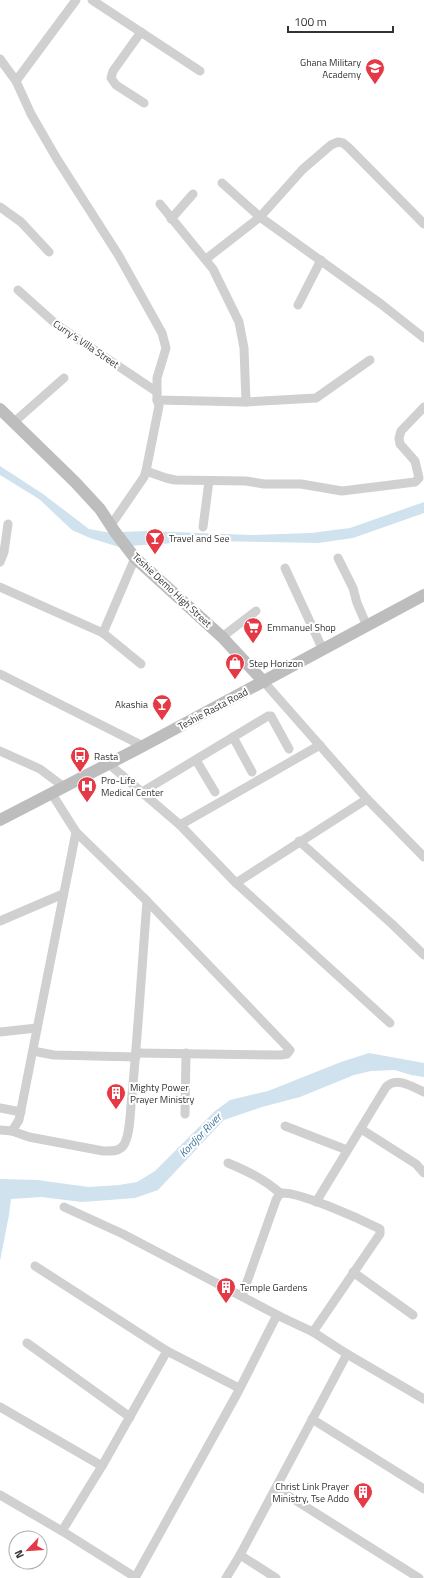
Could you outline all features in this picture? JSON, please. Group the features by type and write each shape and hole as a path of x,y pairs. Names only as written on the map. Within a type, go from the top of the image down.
{"main road":[{"name":"Teshie Demo High Street","path":"0,411 75,482 100,509 135,558 222,637 264,682"},
{"name":"Teshie Rasta Road","path":"1,819 52,794 264,682 424,595"}],"street":[{"path":"16,81 76,0"},
{"path":"92,0 200,71"},
{"path":"141,32 113,71 111,78 116,84 144,103"},
{"path":"0,59 16,81 31,114 57,159 119,256 162,332 166,348 157,378 157,396 159,406 146,471 144,477 113,528"},
{"path":"206,259 260,216 303,169 331,145 338,142 344,143 424,224"},
{"path":"222,183 260,216 382,304 424,338"},
{"path":"171,218 193,194"},
{"path":"160,204 213,269 239,322 244,348 246,402"},
{"path":"0,207 21,222 49,252"},
{"path":"298,305 320,260"},
{"name":"Curry's Villa Street","path":"18,290 57,325 157,396"},
{"path":"157,396 246,402 316,398 370,360"},
{"path":"13,423 64,378"},
{"path":"146,471 166,478 209,481 246,481 264,484 301,484 342,491 415,482 419,478 415,461 400,444 399,438 401,431 424,407"},
{"path":"203,527 209,481"},
{"path":"0,562 4,552 8,524"},
{"path":"103,632 135,558"},
{"path":"338,558 353,588 357,603 367,626"},
{"path":"286,568 323,650"},
{"path":"0,587 103,632 141,664"},
{"path":"222,637 256,611"},
{"path":"0,674 143,746"},
{"path":"264,682 367,799 424,857"},
{"path":"142,792 271,716 289,749"},
{"path":"233,738 252,772"},
{"path":"180,825 320,745"},
{"path":"0,751 40,769 64,786 63,788"},
{"path":"196,760 215,792"},
{"path":"109,764 180,825 236,883 390,1023"},
{"path":"33,1051 54,1055 281,1055 287,1054 290,1050 147,901 76,832 52,794"},
{"path":"236,883 367,799"},
{"path":"12,1131 19,1120 21,1112 76,832"},
{"path":"299,842 392,924 424,955"},
{"path":"0,921 63,894"},
{"path":"0,1130 12,1131 29,1137 112,1152 119,1149 123,1145 129,1127 136,1055 147,901"},
{"path":"0,1032 37,1028"},
{"path":"185,1114 186,1054"},
{"path":"316,1202 386,1087 390,1083 400,1082 424,1092"},
{"path":"0,1108 21,1112"},
{"path":"285,1126 347,1150"},
{"path":"361,1129 416,1164 424,1173"},
{"path":"228,1163 267,1182 280,1193 286,1192 316,1202 353,1216 380,1229 380,1234 313,1332"},
{"path":"242,1296 280,1193"},
{"path":"64,1207 123,1234 277,1315 313,1332 347,1354 424,1399"},
{"path":"35,1266 167,1351 237,1387 238,1389"},
{"path":"353,1272 413,1315"},
{"path":"0,1495 62,1531 135,1578 277,1315"},
{"path":"27,1343 130,1417"},
{"path":"62,1531 102,1466 167,1351"},
{"path":"226,1578 240,1555 347,1354"},
{"path":"0,1407 102,1466"},
{"path":"312,1419 424,1489"},
{"path":"276,1488 419,1578"},
{"path":"240,1555 276,1578"}],"water":[{"path":"0,466 43,494 89,529 111,533 119,547 90,538 72,530 39,499 0,475"},
{"path":"424,502 424,513 353,538 318,543 209,541 127,546 121,532 147,531 251,535 311,533 350,528"},
{"name":"Kordjor River","path":"369,1053 424,1063 424,1077 395,1070 371,1071 354,1075 300,1097 262,1107 224,1120 158,1190 135,1198 82,1202 41,1197 11,1199 0,1261 0,1179 37,1180 89,1187 137,1182 155,1171 215,1111 230,1100 268,1091 341,1062"}],"place":[{"name":"Ghana Military Academy","path":"375,85"},
{"name":"Travel and See","path":"155,555"},
{"name":"Emmanuel Shop","path":"253,644"},
{"name":"Step Horizon","path":"235,680"},
{"name":"Akashia","path":"162,721"},
{"name":"Rasta","path":"80,773"},
{"name":"Pro-Life Medical Center","path":"87,803"},
{"name":"Mighty Power Prayer Ministry","path":"116,1110"},
{"name":"Temple Gardens","path":"226,1304"},
{"name":"Christ Link Prayer Ministry, Tse Addo","path":"363,1509"}]}
